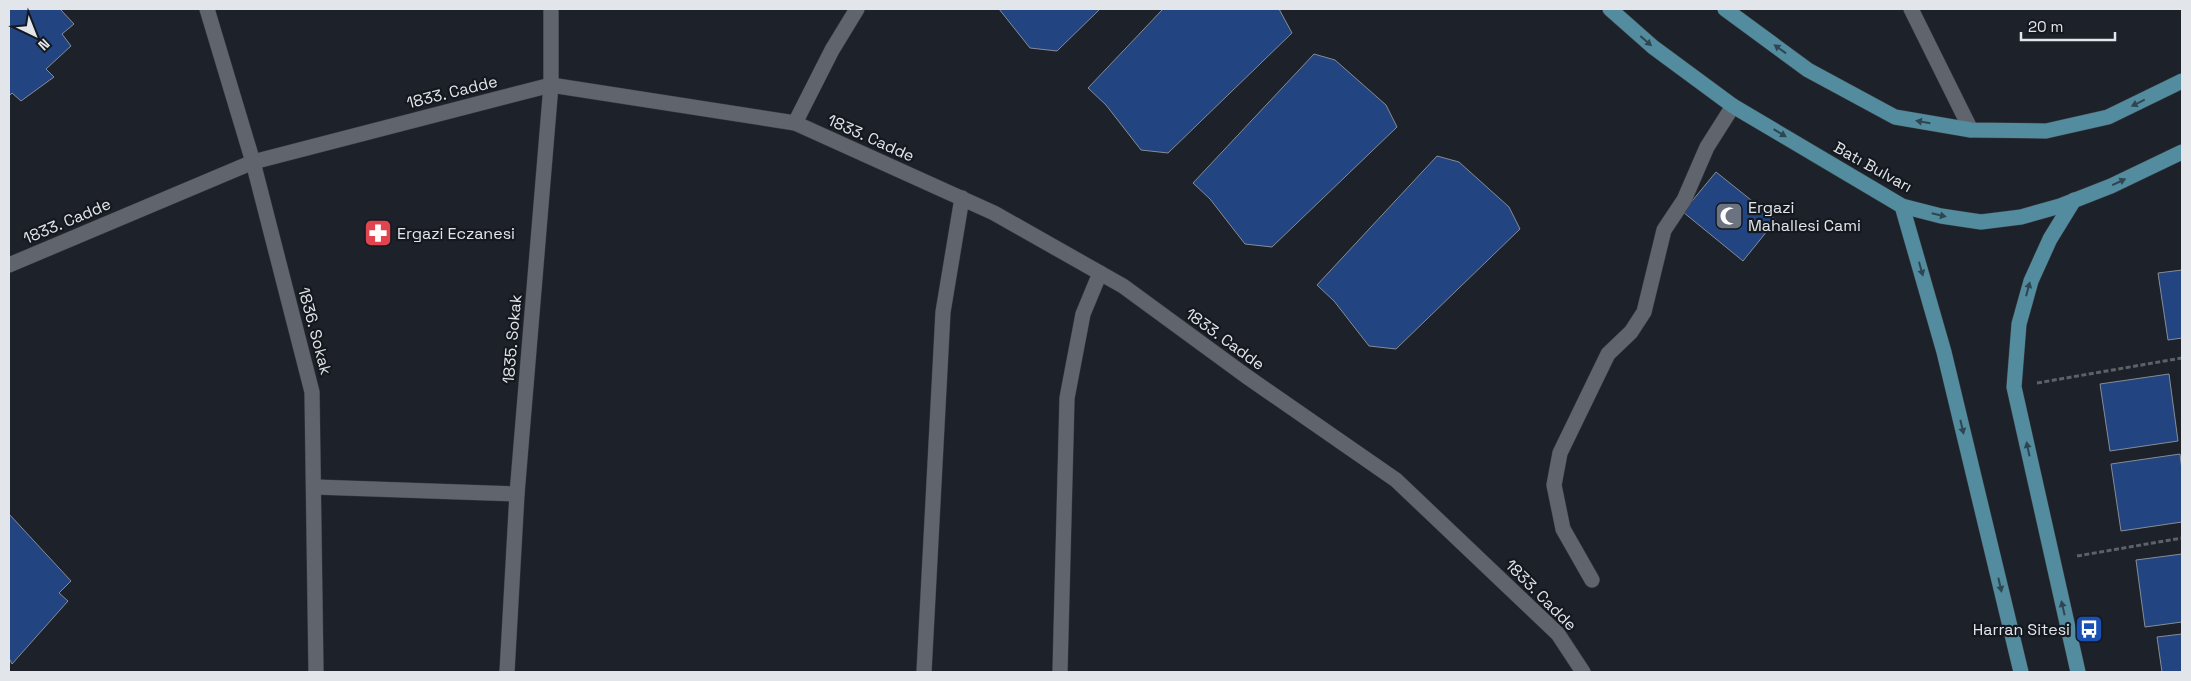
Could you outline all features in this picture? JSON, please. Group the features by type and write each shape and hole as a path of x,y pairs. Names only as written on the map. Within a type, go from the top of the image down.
{"main road":[{"name":"Batı Bulvarı","path":"1610,9 1653,47 1733,106 1902,206 1941,216 1981,222 2020,217 2060,206 2111,186 2182,152"},
{"path":"1725,9 1808,70 1895,117 1971,130 2046,131 2108,117 2182,82"},
{"path":"2074,200 2050,239 2031,281 2019,324 2014,387 2078,672"},
{"path":"1902,206 1944,352 2021,672"}],"street":[{"name":"1836. Sokak","path":"206,9 253,162 312,392 315,487 316,672"},
{"name":"1835. Sokak","path":"508,672 517,494 551,85 551,9"},
{"path":"795,123 832,50 857,9"},
{"path":"1911,9 1971,130"},
{"name":"1833. Cadde","path":"9,265 253,162 551,85 795,123 994,213 1124,286 1246,376 1396,480 1558,634 1583,672"},
{"path":"1592,580 1563,529 1554,485 1560,454 1608,354 1631,332 1644,312 1664,230 1684,200 1707,147 1733,106"},
{"path":"924,672 943,312 962,198"},
{"path":"1060,672 1066,398 1083,314 1100,273"},
{"path":"315,487 517,494"}],"path":[{"path":"2014,387 2182,358"},
{"path":"2052,560 2182,538"}],"building":[{"path":"9,9 60,9 74,24 62,34 71,46 46,69 54,77 21,101 12,93 9,96"},
{"path":"999,9 1100,9 1057,51 1030,48"},
{"path":"1163,9 1279,9 1292,33 1168,153 1141,150 1106,105 1088,88"},
{"path":"1314,54 1335,60 1386,105 1397,127 1272,247 1245,244 1210,199 1193,183"},
{"path":"1437,156 1459,162 1509,207 1520,229 1396,349 1369,346 1334,301 1317,285"},
{"name":"Ergazi Mahallesi Cami","path":"1716,172 1776,220 1743,261 1683,212"},
{"path":"2182,270 2182,338 2168,340 2158,273"},
{"path":"2169,374 2178,441 2110,451 2100,384"},
{"path":"2180,454 2182,470 2182,522 2121,531 2111,464"},
{"path":"9,514 71,581 59,593 68,601 12,664 9,658"},
{"path":"2182,554 2182,622 2145,627 2136,560"},
{"path":"2182,634 2182,672 2162,672 2157,637"}],"place":[{"name":"Ergazi Mahallesi Cami","path":"1729,216"},
{"name":"Ergazi Eczanesi","path":"378,233"},
{"name":"Harran Sitesi","path":"2089,629"}]}
